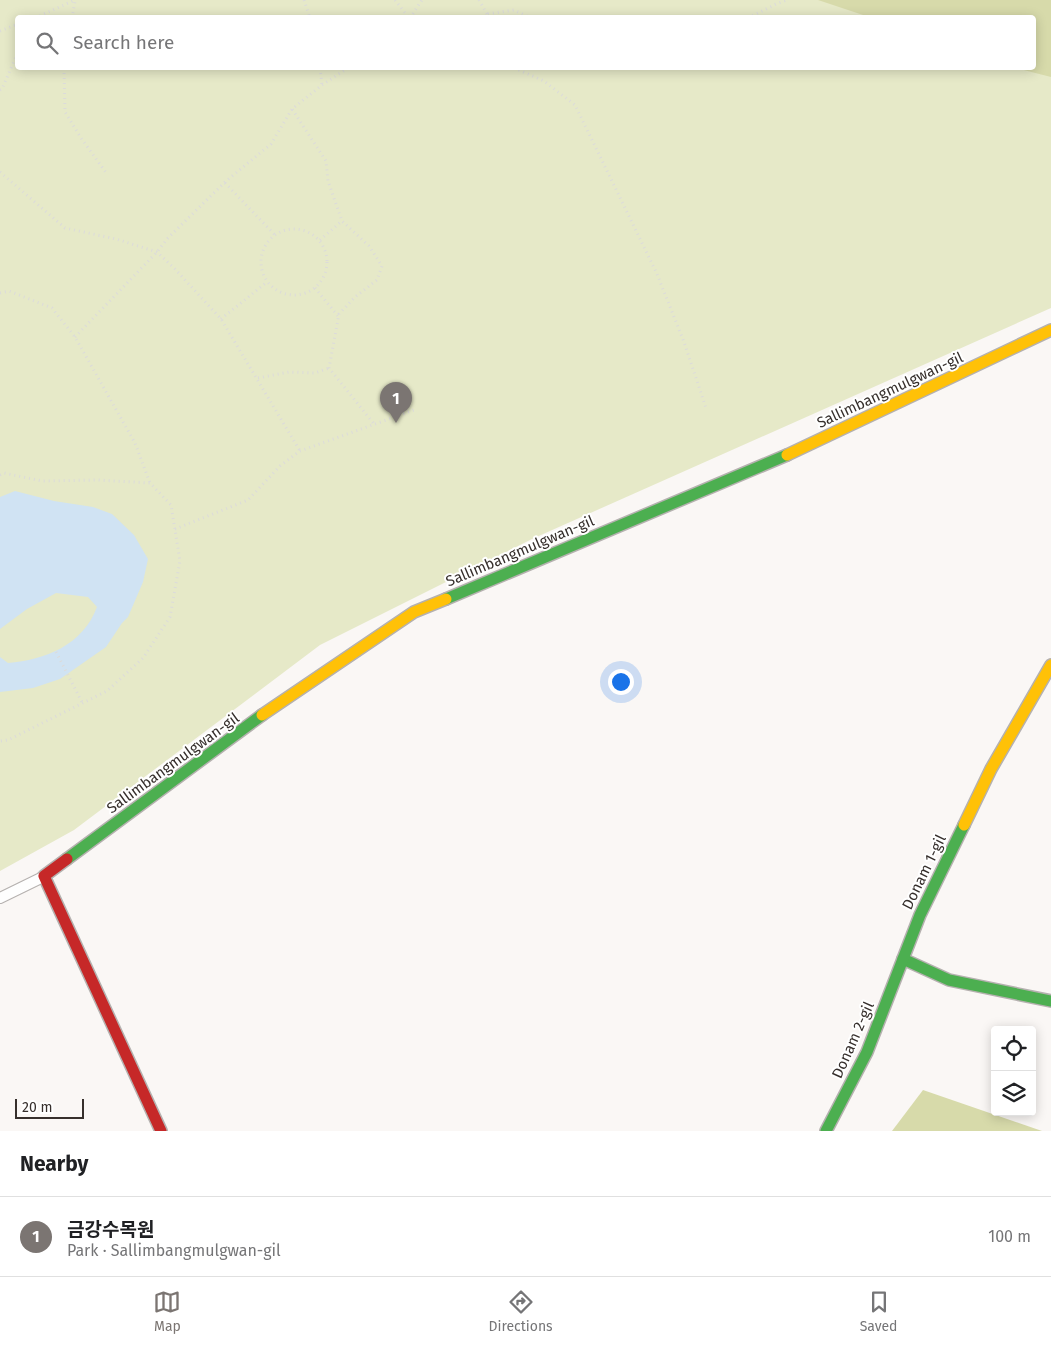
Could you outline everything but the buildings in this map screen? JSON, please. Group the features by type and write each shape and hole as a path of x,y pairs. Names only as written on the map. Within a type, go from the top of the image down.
{"street":[{"name":"Sallimbangmulgwan-gil","path":"44,876 283,700 414,612 775,461 1051,330"},
{"name":"Donam 1-gil","path":"903,959 920,915 991,769 1051,665"},
{"path":"44,876 161,1131"},
{"path":"903,959 949,980 1051,1001"},
{"name":"Donam 2-gil","path":"826,1131 867,1052 903,959"}],"lane":[{"path":"0,898 44,876"}],"path":[{"path":"41,15 75,0"},
{"path":"72,15 75,0"},
{"path":"304,0 309,15"},
{"path":"395,0 407,15"},
{"path":"411,15 422,0"},
{"path":"479,0 486,15"},
{"path":"754,15 787,0"},
{"path":"491,15 514,10 525,15"},
{"path":"0,31 15,25"},
{"path":"0,90 15,59"},
{"path":"64,70 65,112 106,174"},
{"path":"320,70 322,85"},
{"path":"75,337 157,252 168,238 225,182 271,144 292,109 322,85 345,70"},
{"path":"519,70 544,81 575,105 657,274 684,342 706,408"},
{"path":"292,109 326,161 328,181 342,221 369,246 382,266 377,280 355,297 339,314 329,368 374,424"},
{"path":"0,172 65,228 116,239 157,252 175,268 221,318 300,451"},
{"path":"225,182 275,235"},
{"path":"320,240 342,221"},
{"path":"294,228 312,234 320,240 328,260 322,280 315,288 295,296 284,294 274,289 267,282 262,272 260,261 262,251 267,242 275,235 284,230 294,228"},
{"path":"221,318 267,282"},
{"path":"315,288 339,317"},
{"path":"0,294 9,290 52,308 75,337 135,443 150,483 171,505 180,561 170,617 143,658 107,691 8,740 0,741"},
{"path":"258,378 289,372 315,373 329,368"},
{"path":"175,529 248,500 280,466 300,451 414,410"},
{"path":"0,475 4,473 42,482 98,480 150,483"},
{"path":"56,652 83,704"}],"green space":[{"path":"0,0 1051,0 1051,308 532,539 320,645 74,830 0,871"},
{"path":"818,0 1051,0 1051,77 1024,70 1036,70 1036,15 863,15"},
{"path":"923,1090 991,1113 991,1116 998,1116 1042,1131 892,1131"}],"water":[{"path":"15,491 54,501 93,507 112,514 134,535 148,559 143,582 128,617 106,647 60,679 33,688 0,692 0,657 8,663 22,661 49,654 61,648 82,631 91,620 97,607 88,597 56,593 27,609 0,629 0,497"}],"traffic: fast":[{"path":"446,599 787,455"},
{"path":"67,859 262,715"},
{"path":"826,1131 867,1052 920,915 964,825"},
{"path":"903,959 949,980 1051,1001"}],"traffic: slow":[{"path":"787,455 1051,330"},
{"path":"262,715 414,612 446,599"},
{"path":"964,825 991,769 1051,665"}],"traffic: jam":[{"path":"67,859 44,876 161,1131"}],"place":[{"name":"금강수목원","path":"396,423"}]}
